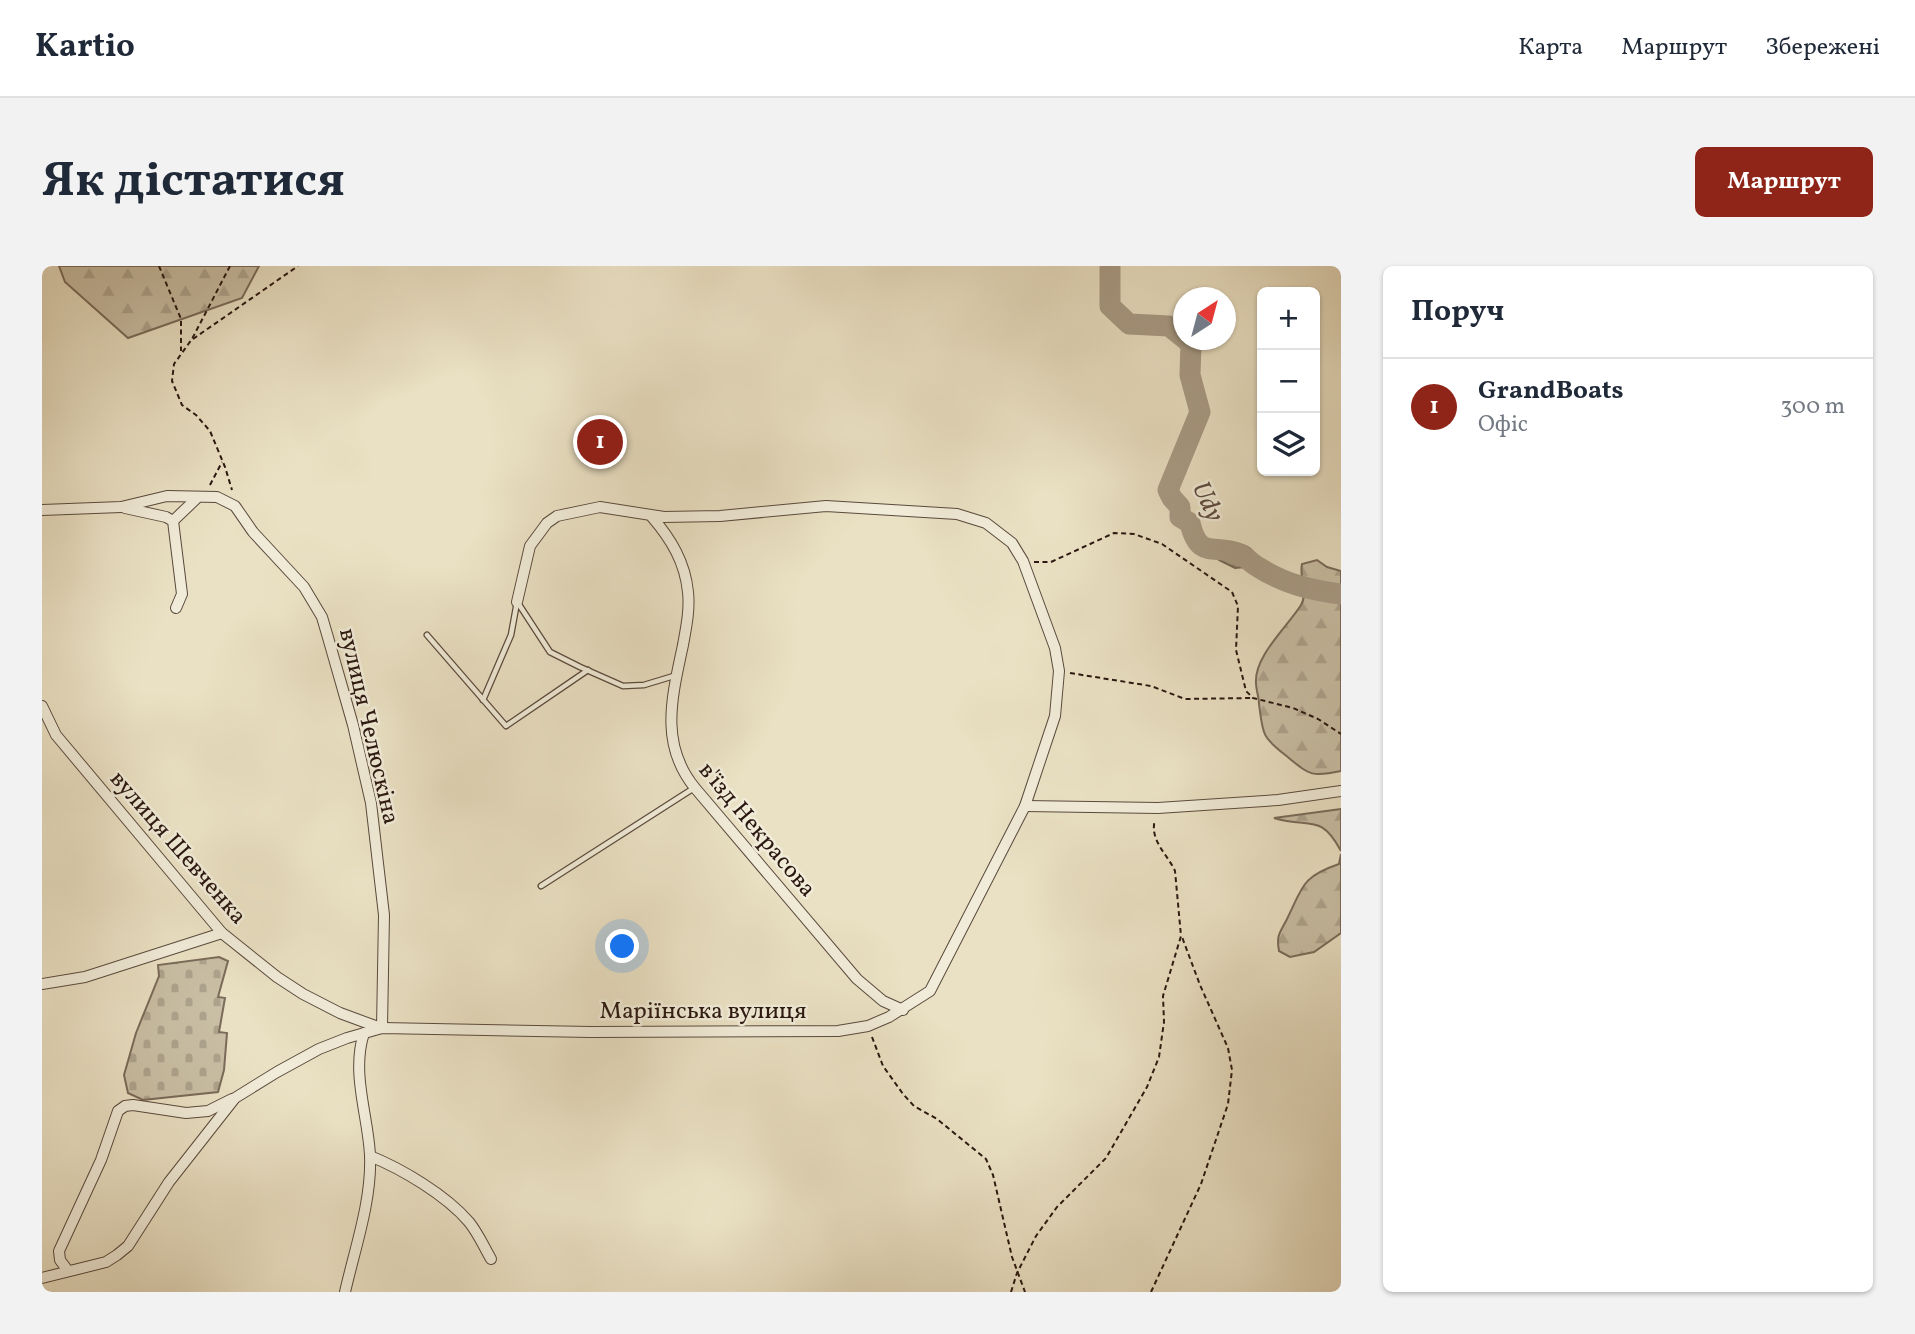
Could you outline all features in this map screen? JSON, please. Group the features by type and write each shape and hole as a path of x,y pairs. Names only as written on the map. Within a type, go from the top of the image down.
{"street":[{"path":"42,510 121,507 167,496 217,498 236,506"},
{"path":"173,521 197,498"},
{"name":"вулиця Челюскіна","path":"236,506 253,532 304,587 321,617 353,725 371,803 384,915 382,1028"},
{"name":"Маріїнська вулиця","path":"42,1278 106,1262 128,1246 169,1182 235,1098 319,1049 364,1033 382,1028 591,1032 838,1031 868,1026 903,1010 930,991 1025,806 1055,716 1059,671 1055,649 1023,561 1012,542 986,523 957,514 826,506 720,516 652,517"},
{"path":"121,507 173,521"},
{"path":"517,602 530,546 547,523 557,516 600,508 652,517"},
{"name":"в'їзд Некрасова","path":"652,517 677,552 685,572 688,594 688,616 671,724 672,744 678,764 695,788 857,979 883,1001 903,1010"},
{"path":"173,521 182,594 176,608"},
{"name":"вулиця Шевченка","path":"42,706 56,735 222,933 276,977 303,994 340,1013 382,1028"},
{"path":"1025,806 1158,808 1278,800 1341,791"},
{"path":"42,984 85,977 222,933"},
{"path":"345,1292 366,1196 370,1156 358,1066 364,1033"},
{"path":"68,1271 60,1259 60,1247 101,1160 118,1111 133,1105 186,1113 208,1111 235,1098"},
{"path":"370,1156 405,1172 458,1212 471,1225 491,1259"}],"lane":[{"path":"517,602 550,652 623,686 643,685 677,675"},
{"path":"483,700 511,635 517,602"},
{"path":"427,635 506,726 588,670"},
{"path":"541,886 695,788"}],"path":[{"path":"159,266 181,319 181,354"},
{"path":"230,266 192,339 174,364 172,381 182,405 197,415 210,430 223,460 236,506"},
{"path":"192,339 298,266"},
{"path":"197,498 213,482 223,460"},
{"path":"1023,561 1051,562 1114,533 1134,534 1162,544 1232,592 1238,606 1236,650 1246,691 1252,698"},
{"path":"1059,671 1152,686 1185,699 1252,698 1293,708 1318,719 1341,734"},
{"path":"1151,1292 1201,1184 1228,1104 1232,1070 1228,1048 1181,936 1175,871 1165,857 1153,828 1158,808"},
{"path":"1011,1292 1017,1273 1036,1236 1057,1207 1106,1158 1147,1087 1158,1057 1164,1022 1163,996 1181,936"},
{"path":"868,1026 875,1051 903,1094 986,1159 993,1175 1017,1273 1025,1292"}],"green space":[{"path":"59,266 259,266 242,298 128,338 65,282"},
{"path":"1317,560 1327,567 1341,571 1341,771 1322,774 1305,770 1267,738 1256,683 1260,662 1303,601 1302,564"},
{"path":"1341,809 1341,851 1334,839 1320,826 1274,818"},
{"path":"1341,854 1341,933 1314,952 1290,957 1279,951 1279,934 1300,891 1317,874 1339,864"},
{"path":"219,957 228,961 218,997 225,998 219,1032 227,1033 224,1070 218,1092 143,1100 128,1093 124,1075 136,1033 159,976 158,965"}],"water":[{"path":"1229,543 1250,549 1259,560 1256,566 1235,568 1219,560 1217,555 1221,545"}],"waterway":[{"name":"Udy","path":"1110,266 1110,306 1129,324 1169,326 1173,329"},
{"name":"Udy","path":"1191,350 1190,375 1200,412 1168,490 1180,507 1180,517 1190,523 1194,535 1203,547 1240,554 1268,573 1288,582 1341,594"}],"place":[{"name":"GrandBoats","path":"600,442"}]}
